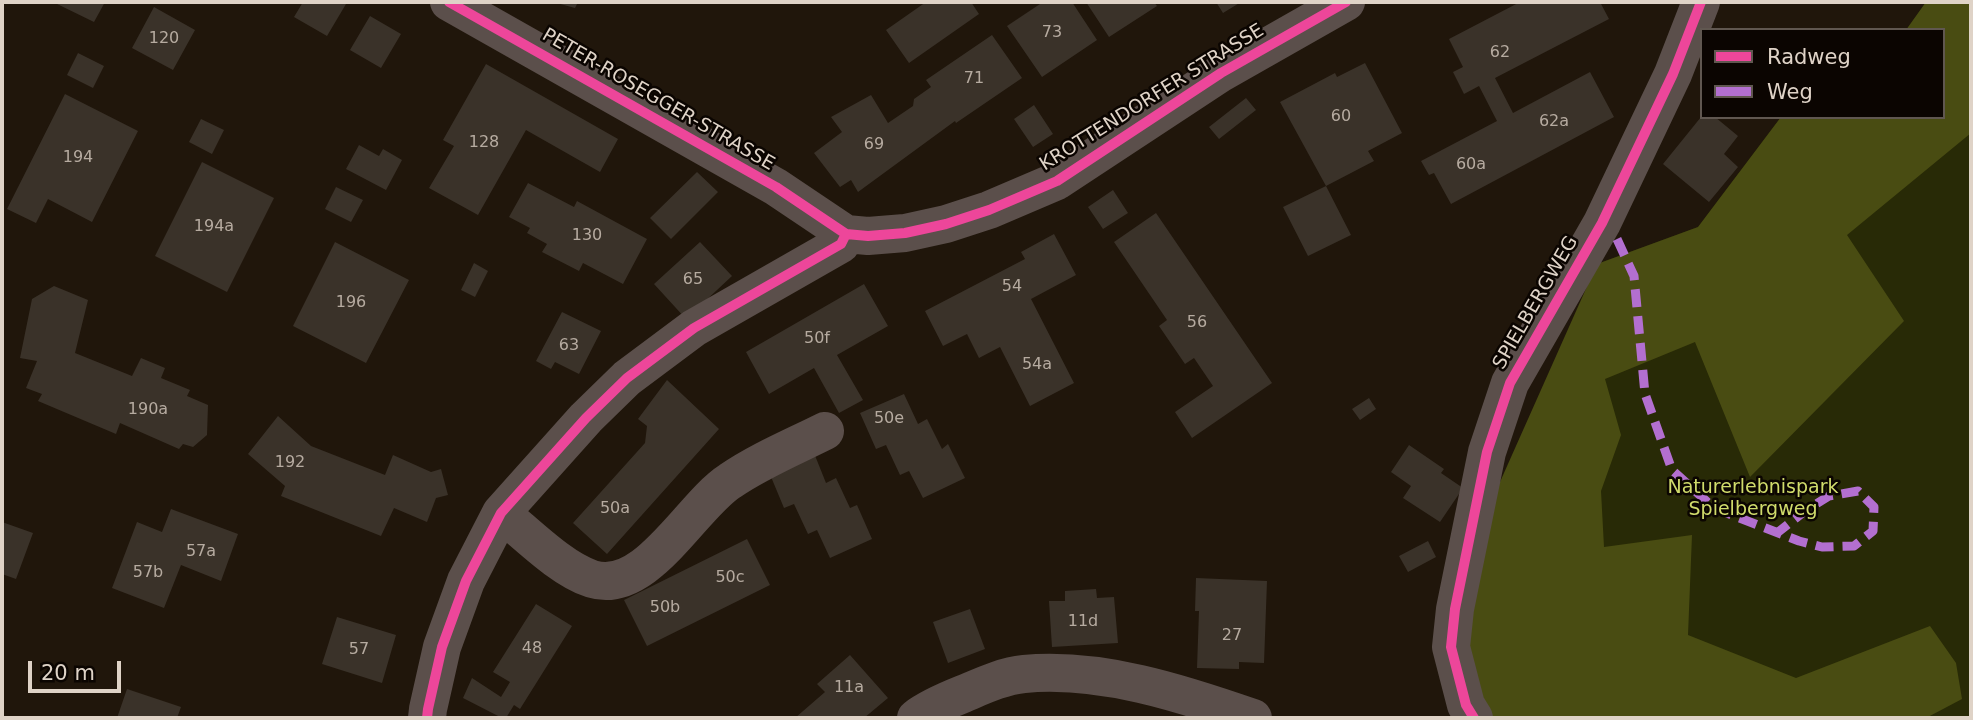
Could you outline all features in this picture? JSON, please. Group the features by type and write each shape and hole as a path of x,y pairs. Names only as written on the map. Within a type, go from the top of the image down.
{"street":[{"name":"PETER-ROSEGGER-STRASSE","path":"449,2 776,187 846,234"},
{"name":"KROTTENDORFER STRASSE","path":"846,234 868,236 905,233 946,224 989,210 1057,181 1222,73 1346,2"},
{"name":"SPIELBERGWEG","path":"1460,714 1451,647 1455,609 1487,452 1510,383 1602,223 1674,74 1701,2"},
{"path":"427,718 442,647 466,581 501,513 586,418 627,378 694,328 841,244 846,234"},
{"path":"501,513 569,568 594,580 620,580 642,568 728,481 824,431"},
{"path":"916,718 989,683 1021,674 1059,673 1123,681 1186,696 1252,718"}],"green space":[{"name":"Naturerlebnispark Spielbergweg","path":"1926,2 1971,2 1971,718 1544,718 1597,264 1698,227 1779,119 1945,119 1945,28 1907,28"}],"shaded area":[{"path":"1926,2 1971,2 1971,133 1847,235 1904,321 1750,477 1695,342 1605,379 1621,435 1601,491 1604,547 1692,535 1688,635 1796,678 1930,626 1956,663 1962,699 1926,718 1491,718 1447,619 1455,583 1597,264 1698,227 1779,119 1945,119 1945,28 1907,28"}],"building":[{"path":"53,2 105,2 94,22"},
{"path":"303,2 346,4 327,36 294,17"},
{"path":"553,2 578,2 575,8"},
{"path":"926,2 971,2 979,14 909,63 886,30"},
{"path":"1043,2 1072,2 1097,40 1042,77 1007,26"},
{"path":"1086,2 1154,2 1157,6 1109,37"},
{"path":"1216,2 1241,2 1223,13"},
{"path":"1520,2 1600,2 1609,19 1495,78 1513,113 1590,72 1614,117 1451,204 1434,173 1429,175 1421,161 1497,121 1479,86 1464,94 1453,72 1463,67 1449,39"},
{"path":"154,7 195,30 173,70 132,48"},
{"path":"370,16 401,34 381,68 350,50"},
{"path":"992,35 1022,78 956,123 955,121 858,192 851,180 840,187 814,153 842,132 831,117 871,95 888,123 913,106 914,99 931,87 926,80"},
{"path":"78,53 104,66 93,88 67,75"},
{"path":"1365,63 1402,133 1368,151 1374,161 1326,186 1280,102 1335,73 1337,77"},
{"path":"486,64 618,139 600,172 526,130 478,215 429,188 454,146 443,140"},
{"path":"65,94 138,131 92,222 48,199 36,223 7,209"},
{"path":"1246,98 1256,110 1219,139 1209,127"},
{"path":"1034,105 1053,134 1033,147 1014,119"},
{"path":"1700,118 1717,119 1738,136 1724,154 1738,167 1709,202 1663,164"},
{"path":"201,119 224,130 212,154 189,142"},
{"path":"359,145 379,156 383,149 402,160 386,190 346,169"},
{"path":"202,162 274,198 227,292 155,256"},
{"path":"697,172 718,192 671,239 650,218"},
{"path":"528,183 574,207 577,201 647,239 623,284 583,263 579,271 542,252 547,244 527,233 530,228 509,217"},
{"path":"1326,186 1351,235 1308,256 1283,207"},
{"path":"336,187 363,200 351,222 325,209"},
{"path":"1113,190 1128,213 1103,229 1088,207"},
{"path":"1156,213 1272,383 1192,438 1175,412 1213,386 1194,358 1185,364 1159,326 1167,320 1114,242"},
{"path":"1054,234 1076,275 1031,299 1074,383 1030,406 1000,347 979,358 967,334 943,346 925,311 1025,259 1021,252"},
{"path":"335,242 409,280 366,363 293,326"},
{"path":"700,242 732,276 686,319 654,284"},
{"path":"474,263 488,271 475,297 461,290"},
{"path":"864,284 888,326 837,355 863,400 839,413 814,368 769,394 746,352"},
{"path":"54,286 88,300 75,353 132,376 141,358 165,368 161,378 190,390 187,396 208,405 207,435 193,447 183,444 179,449 120,423 116,434 38,401 42,394 26,388 37,361 20,358 32,299"},
{"path":"562,312 601,331 579,374 555,362 551,369 536,361"},
{"path":"667,380 719,429 607,554 573,523 645,443 647,426 638,419"},
{"path":"904,394 918,424 927,419 942,449 948,444 965,478 923,498 909,471 900,475 886,445 876,449 860,413"},
{"path":"1369,398 1376,409 1360,420 1352,409"},
{"path":"278,416 311,446 385,475 393,455 431,472 441,469 448,495 436,498 427,522 394,508 381,536 281,496 285,486 248,454"},
{"path":"1409,445 1444,469 1441,473 1463,488 1440,522 1403,498 1411,486 1391,472"},
{"path":"814,453 826,483 836,478 850,508 857,505 872,539 830,558 817,530 808,534 794,504 784,508 769,472"},
{"path":"171,509 238,534 221,581 181,565 164,608 112,588 137,522 162,532"},
{"path":"2,522 33,533 16,579 2,574"},
{"path":"747,539 770,585 647,646 624,600"},
{"path":"1428,541 1436,557 1408,572 1399,556"},
{"path":"1196,578 1267,581 1264,663 1239,662 1239,669 1197,668 1199,611 1195,611"},
{"path":"1096,589 1097,598 1114,597 1118,643 1052,647 1049,601 1065,601 1065,591"},
{"path":"536,604 572,626 520,709 514,705 506,718 502,718 463,698 472,678 501,697 510,682 493,672"},
{"path":"970,609 985,649 948,663 933,622"},
{"path":"337,617 396,635 382,683 322,664"},
{"path":"850,655 888,698 864,718 795,718 825,692 817,684"},
{"path":"127,689 181,707 177,718 117,718"}],"marked path":[{"path":"1617,239 1634,276 1645,394 1672,470 1714,508 1799,541 1822,547 1854,546 1873,531 1874,507 1858,491 1829,496 1805,511 1777,533"}],"cycle path":[{"path":"449,2 776,187 846,234 868,236 905,233 946,224 989,210 1057,181 1221,73 1346,2"},
{"path":"1474,718 1466,705 1451,647 1455,609 1487,452 1510,383 1602,223 1673,74 1701,2"},
{"path":"427,718 442,647 466,581 501,513 586,418 627,378 694,328 841,244 846,234"}]}
